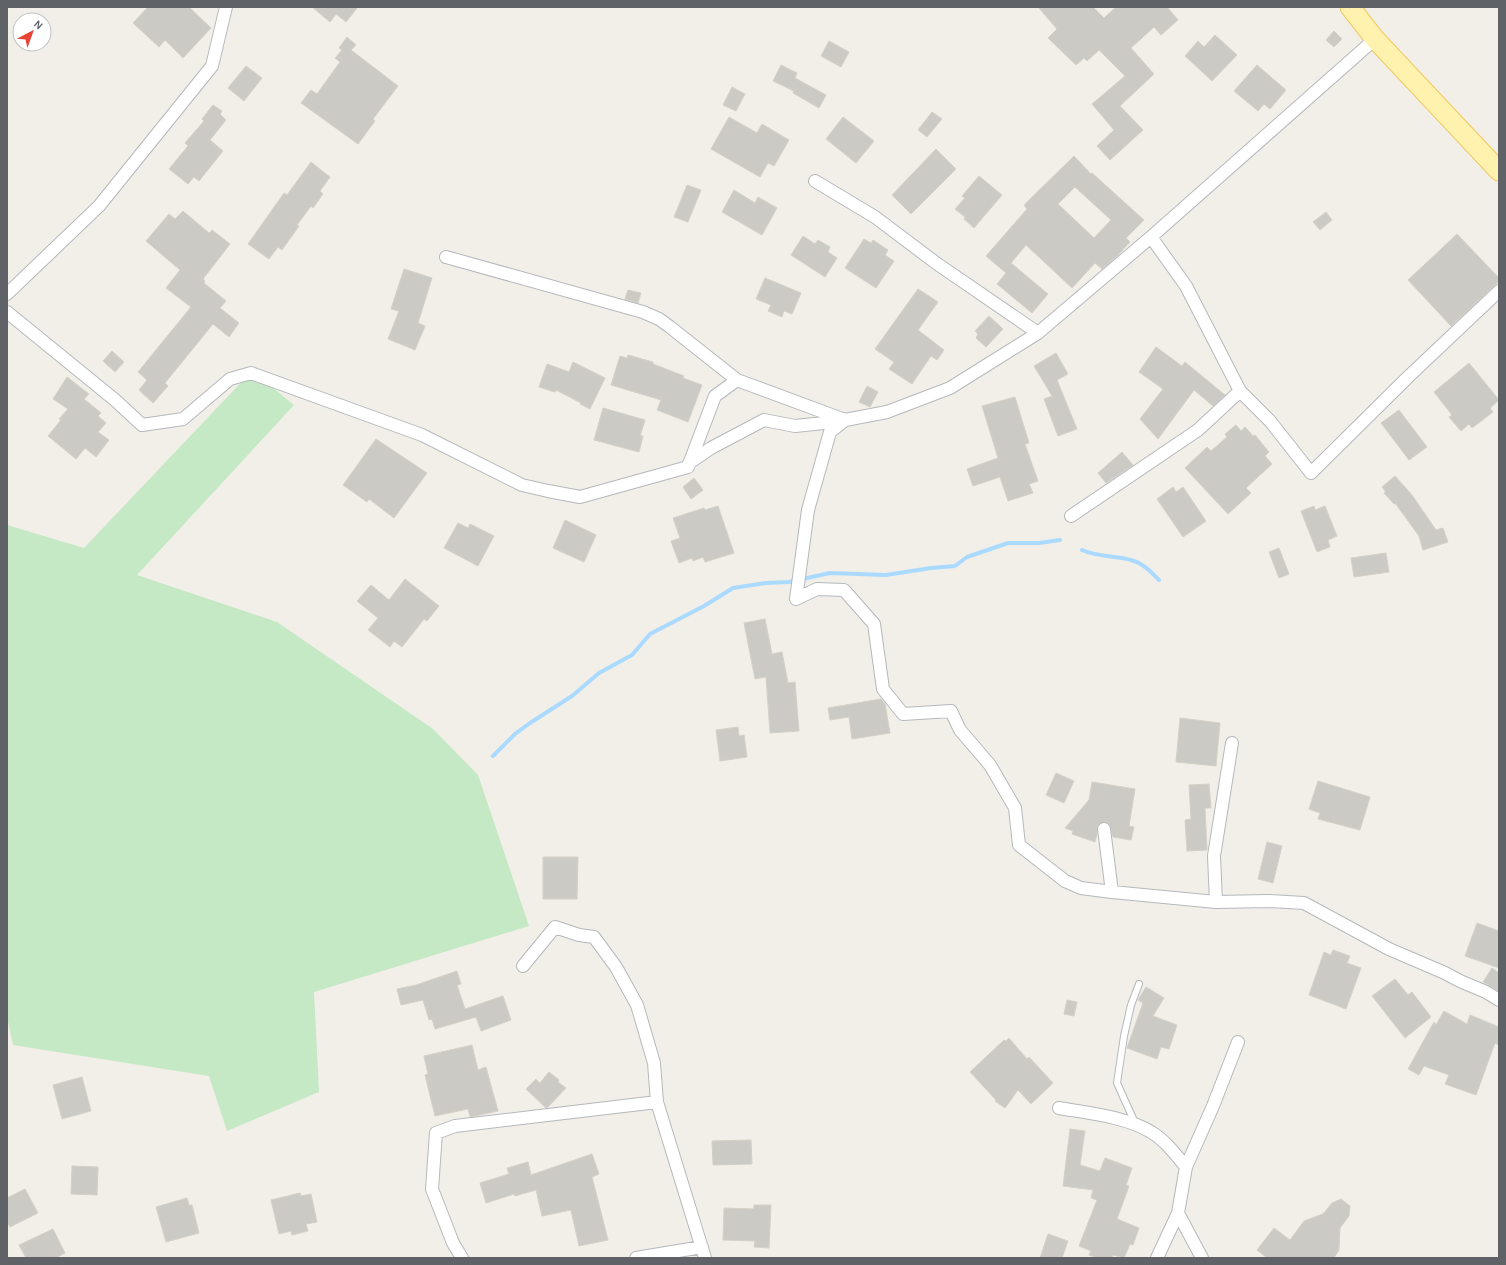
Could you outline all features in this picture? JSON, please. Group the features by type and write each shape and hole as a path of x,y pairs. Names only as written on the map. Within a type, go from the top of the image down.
{"main road":[{"path":"1350,7 1375,39 1499,170"}],"street":[{"path":"7,294 99,206 212,66 226,7"},
{"path":"689,463 711,448 764,420 795,426 845,420 887,412 950,388 1038,333 1151,237 1375,39"},
{"path":"815,181 875,217 936,263 1038,333"},
{"path":"1151,237 1186,286 1240,391 1270,421 1311,473 1499,290"},
{"path":"446,257 643,312 659,319 737,380 845,420"},
{"path":"7,312 115,400 142,425 184,419 230,379 251,373 422,434 522,485 580,497 688,467 715,396 737,380"},
{"path":"1071,516 1198,430 1240,391"},
{"path":"845,420 830,432 810,503 796,599 817,589 844,590 874,624 883,689 903,714 951,711 960,730 990,765 1015,808 1019,845 1065,881 1081,888 1216,902 1268,901 1304,903 1389,949 1486,992 1499,1000"},
{"path":"1216,902 1214,856 1232,743"},
{"path":"1104,828 1112,892"},
{"path":"523,966 555,927 579,935 594,937 616,967 637,1005 654,1063 657,1102 703,1252 636,1258"},
{"path":"1157,1258 1178,1213 1186,1167 1208,1118 1238,1042"},
{"path":"462,1258 453,1243 432,1188 436,1133 455,1126 657,1102"},
{"path":"1059,1108 1135,1123 1153,1132 1170,1148 1186,1167"},
{"path":"1178,1213 1202,1258"}],"lane":[{"path":"1135,1123 1118,1083 1124,1036 1131,1005 1139,984"}],"green space":[{"path":"252,371 294,405 137,575 277,622 433,729 478,775 529,926 314,992 319,1092 227,1131 209,1076 13,1045 7,1017 7,525 84,548"}],"building":[{"path":"148,7 189,7 211,28 183,58 165,40 159,47 133,23"},
{"path":"312,7 358,7 346,22 336,14 330,22"},
{"path":"1038,7 1093,7 1104,18 1116,7 1167,7 1178,20 1161,35 1154,27 1131,48 1154,74 1120,106 1143,130 1110,160 1097,146 1114,130 1092,104 1125,76 1099,50 1087,61 1084,58 1076,65 1048,38 1057,29"},
{"path":"1334,31 1342,39 1334,47 1326,40"},
{"path":"1215,35 1237,55 1212,81 1185,56 1198,41 1204,47"},
{"path":"347,37 356,45 351,50 398,86 373,119 375,121 358,144 301,103 311,90 317,94 340,62 335,58 342,50 339,48"},
{"path":"829,41 849,52 841,67 821,56"},
{"path":"781,65 797,73 795,78 826,95 819,108 793,93 794,91 773,81"},
{"path":"1257,65 1286,90 1270,109 1264,104 1258,111 1234,91"},
{"path":"246,66 262,78 244,101 228,88"},
{"path":"732,87 745,94 736,111 723,105"},
{"path":"213,105 222,111 220,114 226,120 210,140 223,151 199,181 194,177 188,184 169,169 188,146 185,143 204,121 202,119"},
{"path":"932,112 942,119 927,137 918,130"},
{"path":"729,117 757,133 762,124 789,140 774,166 768,163 760,177 711,149"},
{"path":"843,117 874,141 856,163 826,139"},
{"path":"936,149 956,169 911,214 892,195"},
{"path":"1074,156 1091,174 1092,173 1144,220 1126,238 1130,242 1117,256 1102,269 1095,263 1072,288 1026,245 1011,263 1048,294 1032,313 997,284 1006,273 986,256 1027,209 1024,205","holes":["1075,187 1111,220 1094,238 1058,204"]},
{"path":"311,162 330,177 320,191 323,194 313,208 311,206 297,225 299,226 282,250 278,247 269,259 248,244 284,193 287,195"},
{"path":"979,176 1002,195 974,228 964,219 965,217 955,209 965,198 962,196"},
{"path":"687,185 701,190 688,222 674,217"},
{"path":"734,190 755,203 758,197 777,208 762,235 722,212"},
{"path":"183,211 209,233 212,230 230,244 203,279 205,281 204,283 226,301 220,308 239,323 229,337 213,324 165,383 168,386 153,403 139,390 147,380 138,372 191,307 166,288 180,270 146,241 169,214 175,219"},
{"path":"1326,212 1332,220 1320,230 1313,222"},
{"path":"1457,234 1499,278 1499,281 1451,326 1408,280"},
{"path":"803,236 815,244 818,240 830,247 828,252 837,258 825,277 791,255"},
{"path":"864,239 871,243 873,240 888,250 885,255 894,261 876,288 845,268"},
{"path":"404,269 432,278 418,323 425,326 415,350 388,339 399,311 391,309"},
{"path":"765,278 801,293 792,314 784,311 782,317 768,311 771,305 756,299"},
{"path":"918,289 938,302 918,330 944,350 937,360 931,356 912,384 889,369 894,362 875,349"},
{"path":"628,290 641,293 638,303 625,299"},
{"path":"989,316 1003,329 986,347 976,338 978,334 975,331"},
{"path":"1156,347 1182,366 1185,362 1225,395 1213,406 1194,390 1158,439 1140,419 1163,389 1139,372"},
{"path":"112,351 124,362 115,372 103,361"},
{"path":"1056,353 1068,374 1057,380 1077,429 1058,436 1044,399 1052,396 1034,366"},
{"path":"628,355 653,362 653,364 702,385 688,422 657,410 661,400 611,385 620,356 627,358"},
{"path":"573,362 605,378 590,409 556,390 555,392 539,387 547,364 569,372"},
{"path":"1469,363 1499,400 1490,408 1493,412 1472,428 1469,424 1461,431 1449,417 1452,415 1434,392"},
{"path":"67,377 89,394 84,399 101,413 98,416 106,423 98,432 109,440 96,457 85,448 76,459 48,436 61,420 59,419 68,409 53,399"},
{"path":"867,386 878,392 870,407 859,402"},
{"path":"1015,397 1029,443 1025,444 1038,481 1029,484 1033,493 1008,501 1000,477 973,486 967,469 998,458 982,406"},
{"path":"603,408 645,420 640,436 643,436 639,452 594,440"},
{"path":"1399,410 1427,447 1409,460 1381,423"},
{"path":"1236,425 1241,431 1245,427 1253,436 1255,435 1269,452 1265,456 1272,464 1246,488 1251,493 1228,514 1185,468 1207,447 1211,451 1227,437 1225,434"},
{"path":"376,439 427,473 394,518 369,499 367,502 343,485"},
{"path":"1122,452 1133,465 1106,483 1098,473"},
{"path":"1395,476 1412,495 1436,530 1443,528 1448,542 1423,550 1419,536 1395,503 1394,504 1384,493 1386,492 1382,487"},
{"path":"694,478 703,490 691,499 683,487"},
{"path":"1173,487 1176,492 1183,487 1206,521 1183,537 1157,499"},
{"path":"718,506 734,553 705,562 703,557 693,561 692,558 679,563 671,541 680,538 673,518 704,508 705,510"},
{"path":"1314,506 1315,510 1325,506 1337,536 1328,540 1330,547 1317,552 1301,511"},
{"path":"565,520 596,535 584,562 553,548"},
{"path":"458,523 468,528 470,524 494,536 478,566 444,548"},
{"path":"1279,548 1289,574 1279,578 1269,552"},
{"path":"1386,553 1389,572 1354,577 1351,558"},
{"path":"405,579 439,606 427,621 424,619 402,647 394,641 390,647 368,630 378,618 357,601 371,585 389,600"},
{"path":"765,619 772,654 782,652 788,683 795,682 799,731 770,733 766,677 755,679 744,623"},
{"path":"881,699 885,704 890,733 852,739 849,717 830,720 828,708"},
{"path":"1180,718 1220,723 1216,766 1176,762"},
{"path":"738,727 739,736 744,735 747,757 720,761 716,730"},
{"path":"1056,773 1074,781 1064,803 1046,795"},
{"path":"1318,781 1370,797 1360,830 1318,819 1320,813 1309,809"},
{"path":"1092,782 1135,789 1129,826 1134,827 1131,840 1113,837 1110,825 1107,822 1100,823 1097,826 1095,842 1072,834 1073,831 1065,828 1089,800"},
{"path":"1209,784 1211,808 1205,808 1207,850 1187,851 1185,820 1191,819 1189,785"},
{"path":"1267,842 1282,846 1273,883 1258,879"},
{"path":"543,857 578,857 577,899 543,899"},
{"path":"1477,923 1499,931 1499,968 1465,956"},
{"path":"1333,950 1350,956 1347,963 1361,968 1346,1009 1309,995 1324,952 1331,955"},
{"path":"1492,968 1499,973 1499,991 1483,982"},
{"path":"457,971 461,984 457,985 465,1009 503,996 511,1020 481,1031 476,1017 435,1029 432,1019 429,1020 423,1000 401,1005 397,989 416,985"},
{"path":"1395,979 1408,995 1412,992 1431,1017 1405,1038 1372,996"},
{"path":"1146,987 1164,998 1153,1016 1177,1025 1169,1049 1161,1047 1157,1059 1127,1048 1143,1003 1138,1000"},
{"path":"1067,1000 1077,1002 1074,1016 1064,1014"},
{"path":"1444,1011 1467,1024 1470,1015 1499,1027 1499,1045 1495,1043 1476,1095 1445,1084 1449,1075 1424,1066 1419,1075 1408,1069 1434,1022 1436,1025"},
{"path":"1009,1038 1027,1059 1029,1057 1053,1083 1031,1104 1018,1090 1005,1108 995,1101 996,1100 970,1072 1004,1040 1006,1041"},
{"path":"472,1045 478,1070 486,1067 498,1111 470,1117 468,1109 435,1116 425,1075 428,1074 424,1056"},
{"path":"549,1072 566,1088 546,1108 526,1089 536,1079 540,1083"},
{"path":"82,1077 91,1111 62,1119 53,1085"},
{"path":"1070,1129 1085,1131 1080,1165 1100,1171 1105,1158 1132,1168 1126,1185 1129,1186 1117,1219 1139,1228 1133,1245 1130,1244 1124,1258 1113,1255 1112,1258 1097,1258 1089,1255 1091,1251 1079,1246 1097,1200 1091,1198 1093,1190 1063,1186"},
{"path":"751,1140 752,1164 713,1165 712,1141"},
{"path":"592,1154 599,1174 592,1177 608,1240 579,1246 571,1210 542,1216 536,1190 515,1196 514,1194 486,1203 480,1183 509,1174 507,1168 528,1162 531,1175"},
{"path":"72,1166 98,1167 97,1195 71,1194"},
{"path":"25,1189 38,1213 10,1227 7,1221 7,1198"},
{"path":"300,1193 301,1196 311,1194 317,1222 306,1224 308,1231 292,1235 291,1231 279,1234 271,1200"},
{"path":"187,1198 189,1205 192,1205 199,1233 166,1242 156,1207"},
{"path":"1341,1199 1350,1206 1349,1216 1340,1228 1339,1250 1334,1258 1267,1258 1257,1250 1274,1228 1290,1240 1304,1221 1323,1214 1332,1203"},
{"path":"754,1205 771,1205 769,1248 754,1247 755,1241 723,1240 724,1208 754,1209"},
{"path":"53,1229 65,1253 56,1258 26,1258 19,1245"},
{"path":"1048,1234 1068,1241 1062,1258 1040,1258"}],"waterway":[{"path":"493,756 515,734 530,723 572,696 599,673 632,655 650,634 704,606 733,588 766,583 789,582 830,573 886,575 955,566 967,557 1008,543 1039,543 1060,540"},
{"path":"1082,550 1094,554 1135,561 1146,568 1159,580"}]}
